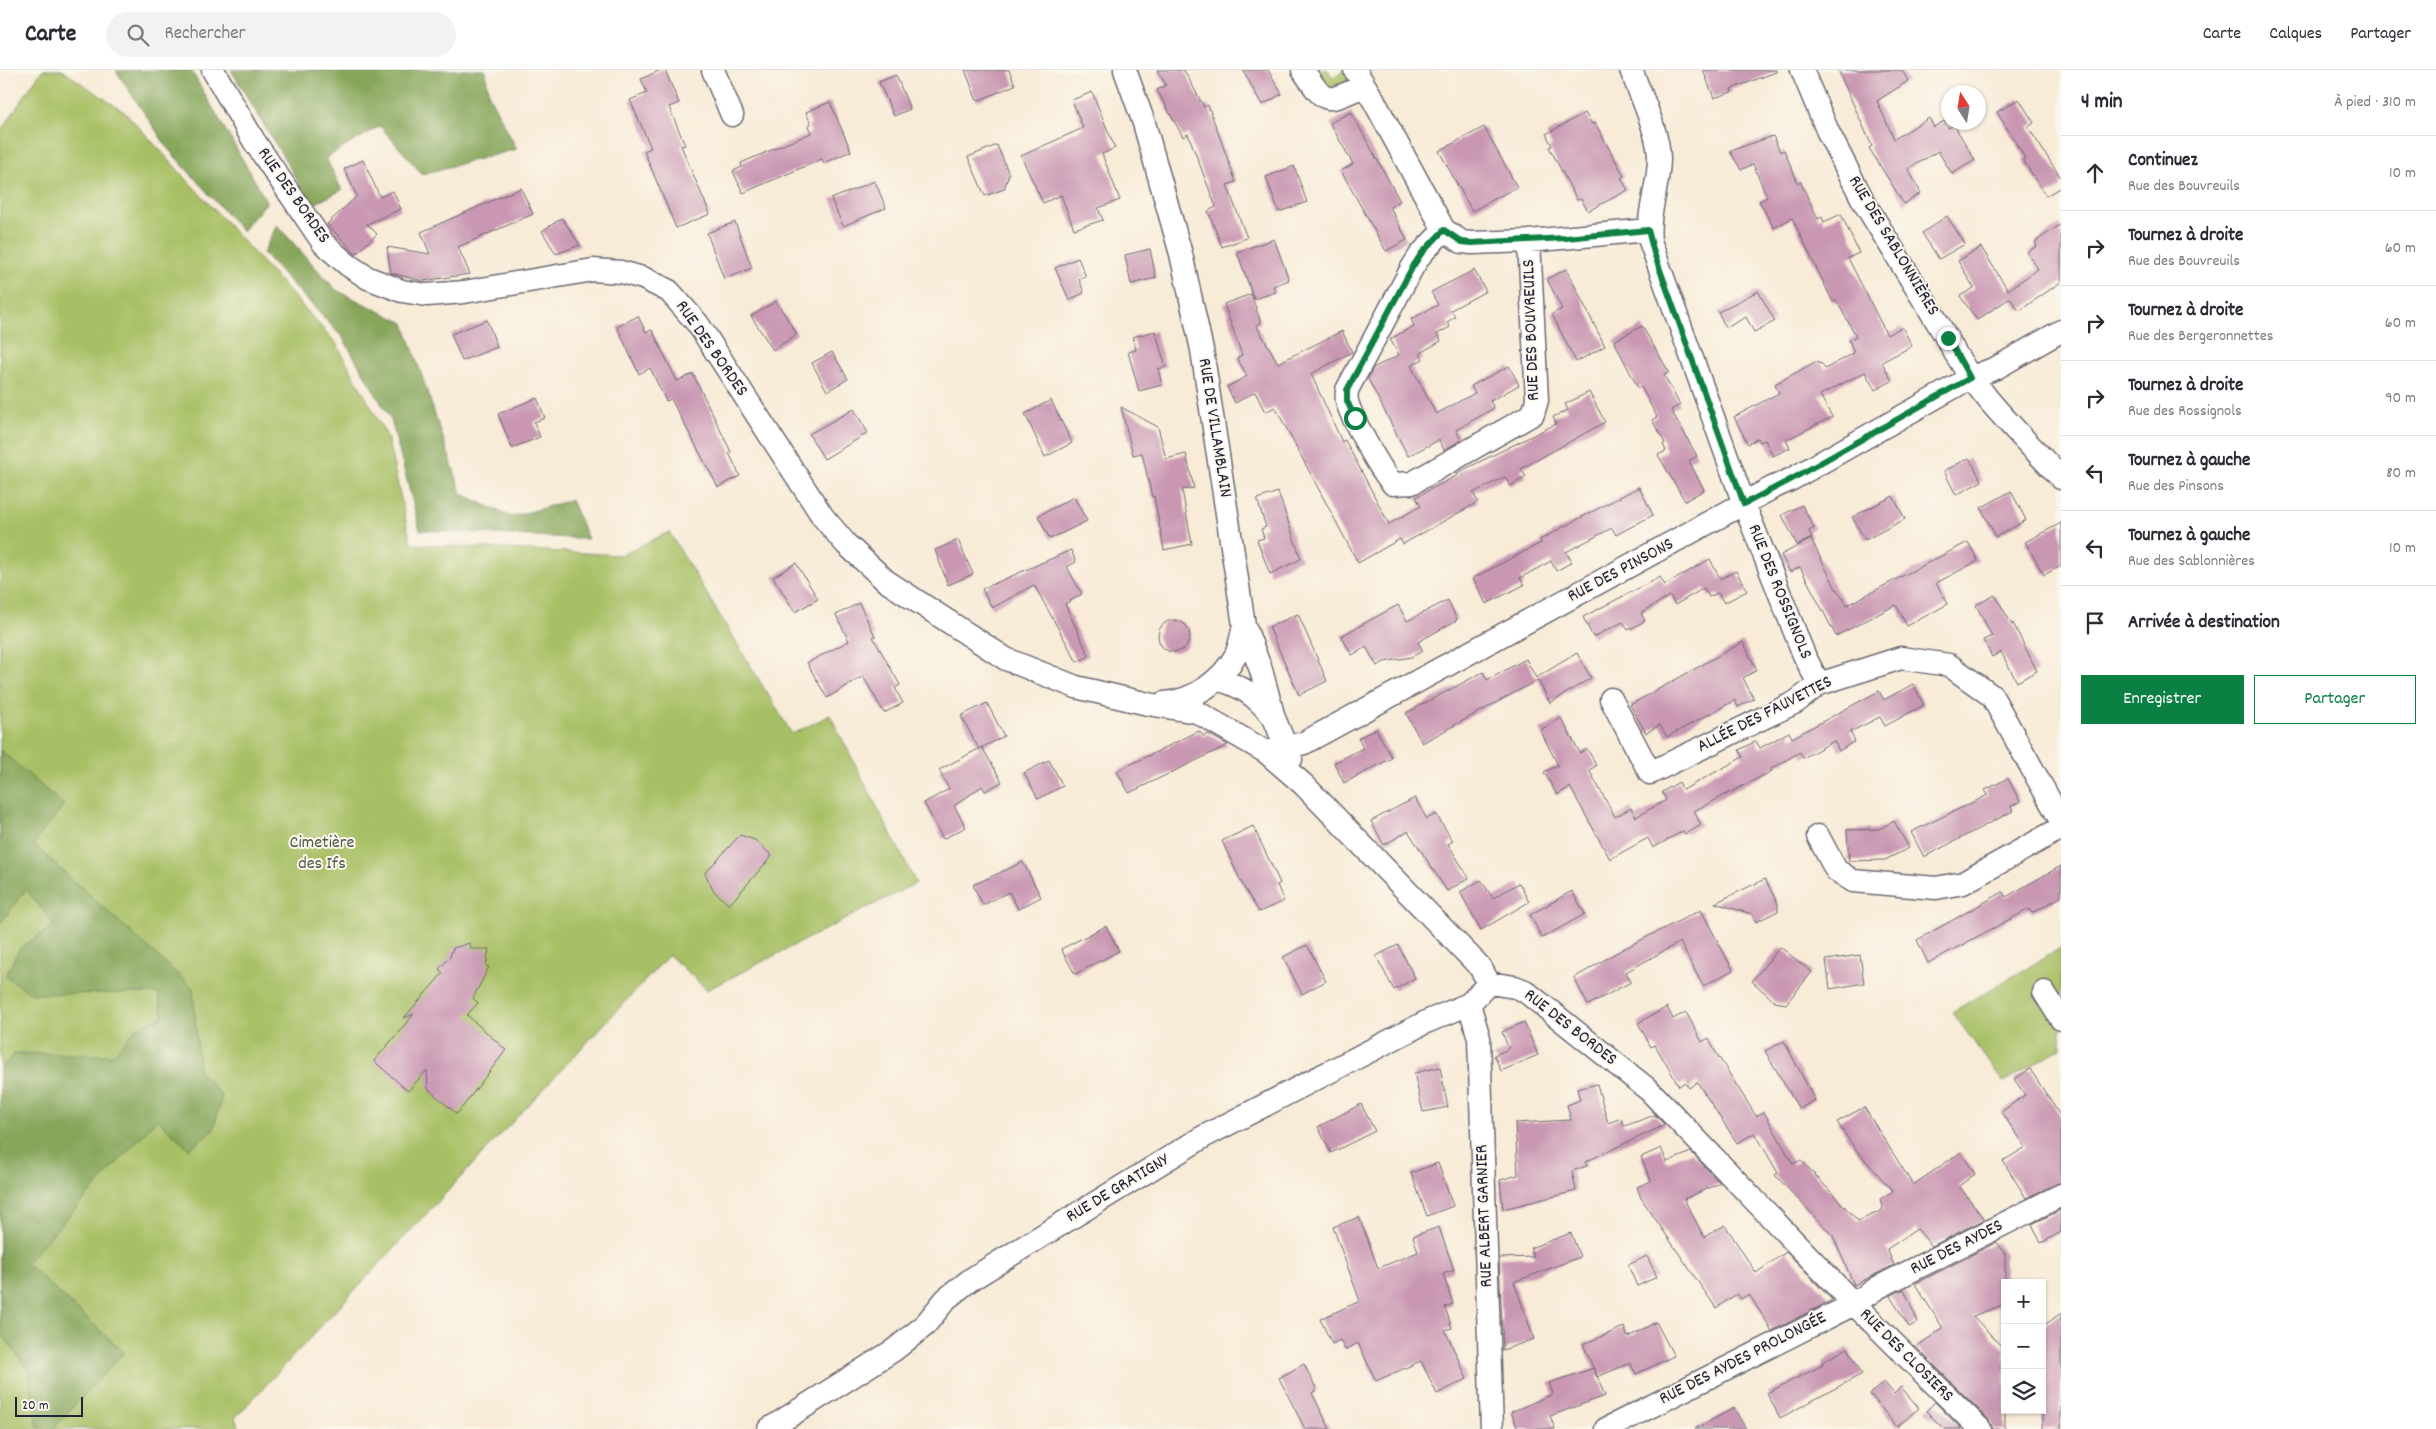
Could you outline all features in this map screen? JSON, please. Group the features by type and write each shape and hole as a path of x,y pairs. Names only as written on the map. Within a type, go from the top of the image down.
{"street":[{"name":"RUE DES BORDES","path":"213,70 254,141 324,244 348,265 368,278 402,292 427,296 464,292 593,270 621,272 643,278 669,291 698,324 823,517 846,544 886,581 1006,659 1076,687 1148,704 1197,712 1276,749"},
{"path":"713,70 732,115"},
{"name":"RUE DE VILLAMBLAIN","path":"1125,70 1147,132 1186,273 1202,350 1244,625 1261,670 1274,718 1276,749 1304,785 1480,966 1489,984"},
{"path":"1302,70 1320,96 1325,99 1333,99 1359,78 1374,101 1444,230 1462,242 1529,241 1648,230"},
{"name":"RUE DES ROSSIGNOLS","path":"1631,70 1658,146 1658,165 1648,218 1648,230 1654,253 1744,504 1804,654 1819,684"},
{"name":"RUE DES SABLONNIÈRES","path":"1802,70 1828,132 1865,204 1970,378 2061,478"},
{"name":"RUE DES BOUVREUILS","path":"1444,230 1421,254 1412,268 1347,390 1347,401 1355,418 1383,473 1393,484 1412,483 1533,414 1537,400 1529,241"},
{"name":"RUE DES PINSONS","path":"1276,749 1304,743 1792,479 1970,378 1996,368 2061,331"},
{"name":"RUE DES BORDES","path":"1148,704 1174,702 1189,697 1217,679 1236,655 1244,625"},
{"name":"ALLÉE DES FAUVETTES","path":"1611,699 1650,773 1796,702 1819,684 1901,658 1949,665 1992,696 2061,821"},
{"path":"1217,679 1239,685 1254,695 1274,718"},
{"path":"1818,836 1836,870 1852,882 1936,888 1963,883 2061,828"},
{"name":"RUE DES BORDES","path":"1489,984 1515,987 1525,991 1650,1091 1854,1304"},
{"name":"RUE DE GRATIGNY","path":"769,1429 894,1350 924,1326 946,1299 970,1280 1195,1142 1426,1022 1469,1004 1489,984"},
{"path":"2044,992 2061,1019"},
{"name":"RUE ALBERT GARNIER","path":"1469,1004 1479,1038 1492,1429"},
{"name":"RUE DES AYDES","path":"1854,1304 1877,1288 2061,1195"},
{"name":"RUE DES AYDES PROLONGÉE","path":"1606,1429 1854,1304"},
{"name":"RUE DES CLOSIERS","path":"1854,1304 1980,1429"}],"green space":[{"name":"Cimetière des Ifs","path":"42,70 62,70 126,113 336,343 387,436 411,544 621,555 669,532 792,734 830,715 916,883 707,990 669,955 235,1418 239,1429 0,1429 0,132"},
{"path":"191,70 267,202 242,231 169,150 116,71"},
{"path":"231,70 485,70 489,95 517,149 422,174 380,126 326,158 342,190 312,205"},
{"path":"1309,70 1328,70 1332,77 1345,70 1348,79 1346,83 1332,92"},
{"path":"277,225 336,290 404,323 462,494 511,517 571,500 588,539 420,530 391,420 343,338 263,253"},
{"path":"0,750 64,805 33,844 193,988 199,1070 222,1096 213,1131 189,1149 157,1119 26,1263 124,1352 53,1429 40,1429 37,1424 28,1370 0,1332 0,1068 15,1053 113,1055 136,1028 163,1016 158,993 32,994 5,976 20,948 54,925 26,889 0,924"},
{"path":"2061,948 2061,1048 2003,1082 1952,1012"}],"building":[{"path":"665,70 679,103 669,107 685,145 681,146 710,214 676,228 644,151 651,148 630,100 647,93 641,79"},
{"path":"965,70 1009,70 1015,85 977,101"},
{"path":"1157,70 1184,70 1204,107 1208,105 1236,182 1227,185 1247,238 1222,247 1208,211 1216,207 1188,134 1183,137 1157,90 1166,85"},
{"path":"1243,70 1268,70 1282,94 1262,105"},
{"path":"1703,70 1776,70 1776,72 1731,89 1732,92 1714,98"},
{"path":"1838,70 1902,70 1908,81 1877,101 1894,139 1929,118 1934,127 1941,123 1941,130 1957,130 1975,160 1952,174 1938,151 1908,169 1921,193 1904,204 1869,148 1872,146"},
{"path":"896,75 910,109 894,116 879,82"},
{"path":"1092,92 1115,148 1102,154 1120,200 1098,208 1103,220 1074,229 1061,195 1043,203 1021,156 1083,128 1072,100"},
{"path":"2019,99 2034,123 2028,127 2061,178 2061,187 2046,196 2023,160 2025,158 1997,112"},
{"path":"830,102 851,151 824,163 822,159 743,193 733,171 742,167 741,163 811,133 808,126 811,124 806,112"},
{"path":"1351,112 1400,201 1390,207 1407,240 1386,251 1341,171 1353,164 1330,123"},
{"path":"1585,113 1592,124 1595,123 1624,176 1621,178 1628,190 1588,211 1581,199 1577,200 1549,147 1552,146 1546,134"},
{"path":"1484,127 1517,187 1472,211 1439,151"},
{"path":"1773,136 1780,152 1784,150 1798,183 1800,181 1818,219 1822,217 1824,222 1841,214 1859,253 1848,258 1887,335 1902,327 1912,346 1882,362 1892,381 1875,390 1865,372 1820,395 1832,417 1786,440 1790,448 1773,456 1765,440 1760,442 1758,438 1748,444 1734,417 1779,393 1775,384 1815,362 1822,364 1825,369 1854,353 1849,340 1856,336 1836,300 1833,302 1792,218 1774,228 1759,201 1767,197 1753,164 1741,170 1730,151"},
{"path":"997,145 1009,174 1004,189 985,196 968,157"},
{"path":"363,160 380,197 393,191 401,209 367,224 377,234 356,254 327,224 357,196 344,169"},
{"path":"1294,166 1307,202 1279,212 1266,177"},
{"path":"875,181 886,208 843,226 831,199"},
{"path":"521,188 533,214 458,247 470,274 423,281 391,273 387,247 430,254 421,232"},
{"path":"1947,216 1965,244 1939,259 1922,233"},
{"path":"562,218 580,245 556,254 542,231"},
{"path":"735,222 752,268 724,279 707,233"},
{"path":"2061,224 2061,282 2019,311 2010,298 1977,320 1960,296 1974,288 1958,261 1981,247 2008,290 2038,269 2027,252 2037,246 2035,242"},
{"path":"1274,239 1289,280 1273,286 1276,292 1254,299 1237,252"},
{"path":"1150,249 1156,278 1131,284 1125,255"},
{"path":"1078,258 1086,277 1079,279 1084,293 1069,300 1055,268"},
{"path":"1566,269 1605,346 1576,362 1552,314 1562,309 1547,279"},
{"path":"1474,270 1486,291 1451,310 1455,317 1447,322 1450,327 1437,334 1441,341 1420,353 1423,359 1411,366 1436,414 1475,393 1471,386 1509,366 1519,385 1490,401 1494,408 1456,430 1461,440 1444,450 1439,440 1408,456 1368,379 1373,368 1399,355 1390,339 1414,326 1411,319 1438,305 1431,292"},
{"path":"1758,291 1775,321 1754,332 1746,317 1726,328 1718,312"},
{"path":"1251,294 1261,323 1256,325 1278,363 1342,331 1352,352 1311,374 1342,442 1345,440 1389,524 1421,506 1416,497 1458,475 1457,473 1556,424 1553,417 1568,410 1565,404 1589,392 1605,422 1521,469 1526,477 1510,486 1505,477 1473,493 1478,502 1403,544 1400,539 1358,563 1275,407 1265,412 1255,392 1235,403 1227,387 1247,376 1237,358 1242,355 1224,304"},
{"path":"776,301 797,334 773,350 751,316"},
{"path":"638,316 646,332 652,330 677,381 693,374 731,452 729,453 740,476 718,487 671,399 666,401 650,368 639,374 617,327"},
{"path":"487,320 497,347 462,361 451,334"},
{"path":"1642,326 1669,372 1664,375 1680,405 1671,410 1697,456 1689,461 1704,490 1685,501 1658,455 1666,451 1663,444 1665,443 1652,420 1657,417 1641,387 1638,388 1614,341"},
{"path":"1155,331 1166,367 1158,369 1162,385 1139,391 1128,352 1136,350 1133,337"},
{"path":"832,352 848,379 827,391 812,363"},
{"path":"537,398 545,418 534,422 540,437 512,448 498,414"},
{"path":"1051,400 1072,443 1045,457 1025,414"},
{"path":"1121,407 1158,427 1166,459 1186,454 1194,488 1182,490 1192,544 1164,550 1154,496 1152,497 1142,453 1133,455"},
{"path":"854,409 868,433 824,459 809,434"},
{"path":"1969,458 1982,481 1956,495 1944,471"},
{"path":"1639,487 1653,515 1616,535 1612,528 1566,552 1572,562 1556,571 1551,561 1520,578 1524,585 1486,604 1473,578 1541,543 1540,540"},
{"path":"2011,491 2026,520 1996,537 1981,508"},
{"path":"1278,492 1301,559 1270,574 1257,540 1264,538 1261,529 1266,527 1257,499"},
{"path":"1893,496 1905,519 1865,540 1852,517"},
{"path":"1074,497 1087,521 1050,539 1038,516"},
{"path":"1802,505 1814,528 1809,531 1812,538 1797,545 1782,515"},
{"path":"2061,523 2061,566 2044,575 2025,542"},
{"path":"1811,539 1835,587 1847,605 1968,542 1978,561 1936,583 1948,604 1907,626 1896,605 1836,636 1800,567 1790,572 1781,555"},
{"path":"958,540 973,574 948,585 935,550"},
{"path":"1071,550 1076,562 1067,567 1082,594 1065,604 1089,656 1077,662 1034,585 992,608 982,589"},
{"path":"1710,559 1720,579 1736,571 1747,591 1724,603 1718,593 1709,597 1704,588 1675,605 1670,596 1641,613 1645,621 1628,630 1623,622 1593,637 1583,617 1660,577 1665,585"},
{"path":"796,563 818,599 795,612 773,577"},
{"path":"1995,595 2012,625 2013,623 2037,671 2017,682 2001,652 1992,657 1983,640 1992,636 1976,605"},
{"path":"1448,600 1457,620 1418,642 1423,651 1411,657 1384,662 1377,666 1366,647 1352,655 1341,636 1398,605 1407,621"},
{"path":"859,603 875,636 873,637 900,685 895,688 903,703 884,713 863,676 827,698 807,663 849,641 836,615"},
{"path":"1298,614 1327,681 1299,695 1269,627"},
{"path":"1174,620 1186,624 1190,636 1186,648 1174,652 1162,648 1158,636 1162,624"},
{"path":"1743,642 1757,670 1743,678 1754,699 1738,707 1735,700 1667,737 1660,725 1646,733 1630,705"},
{"path":"1577,653 1591,678 1550,703 1538,680 1422,743 1406,713 1483,672 1487,680 1526,659 1536,678"},
{"path":"1913,684 1924,705 1885,726 1880,717 1850,732 1855,741 1839,751 1834,741 1803,758 1800,752 1771,769 1772,771 1694,811 1701,825 1691,831 1685,834 1683,831 1653,848 1648,838 1610,859 1570,787 1557,795 1544,772 1558,765 1540,730 1561,718 1580,753 1587,749 1592,757 1596,766 1589,770 1615,817 1631,808 1636,817 1666,800 1662,792 1679,782 1683,790 1743,757 1739,750 1756,741 1760,748 1789,732 1792,738 1879,691 1884,700"},
{"path":"987,703 1004,736 979,749 961,716"},
{"path":"1376,729 1392,758 1344,783 1334,763 1363,748 1358,738"},
{"path":"1199,731 1203,736 1208,734 1228,745 1129,793 1117,771"},
{"path":"982,747 1002,782 985,791 982,786 954,806 966,827 943,839 924,803 949,789 939,770"},
{"path":"1049,760 1063,786 1038,799 1024,773"},
{"path":"2008,778 2020,802 2011,806 2013,811 1924,857 1911,832 1988,795 1985,790"},
{"path":"1415,798 1427,819 1436,814 1453,841 1448,844 1469,878 1447,891 1408,831 1384,845 1371,821"},
{"path":"1894,821 1909,848 1885,860 1849,861 1847,830 1879,829"},
{"path":"1253,826 1280,883 1277,885 1284,901 1259,912 1243,886 1222,841"},
{"path":"740,835 755,840 772,856 729,905 713,890 705,873"},
{"path":"1023,862 1041,897 1018,909 1009,892 983,905 973,885"},
{"path":"2061,866 2061,897 2032,913 2029,909 1928,963 1917,940 2003,892 2006,897"},
{"path":"1765,879 1778,904 1778,911 1756,922 1752,914 1715,903"},
{"path":"1481,880 1493,898 1519,883 1529,902 1481,930 1460,892"},
{"path":"1572,891 1585,914 1542,938 1530,915"},
{"path":"1701,910 1733,970 1703,986 1680,942 1626,972 1631,982 1588,1005 1574,978 1621,950"},
{"path":"1106,926 1119,951 1075,974 1061,949"},
{"path":"470,943 471,949 489,949 486,966 489,967 473,998 478,1003 467,1015 506,1050 457,1114 428,1089 427,1070 408,1091 374,1061 414,1014 404,1018 443,973 439,969 450,957 453,948"},
{"path":"1307,945 1326,981 1302,994 1283,957"},
{"path":"1398,945 1415,978 1394,990 1376,956"},
{"path":"1780,947 1812,972 1786,1004 1775,1002 1752,981"},
{"path":"1860,955 1864,983 1830,989 1826,960"},
{"path":"1667,1007 1673,1019 1686,1012 1702,1042 1709,1038 1715,1051 1756,1116 1764,1112 1793,1164 1801,1160 1858,1221 1883,1210 1880,1199 1893,1191 1856,1150 1837,1122 1864,1107 1913,1185 1961,1152 1975,1174 1959,1186 1984,1218 1983,1220 1932,1246 1917,1229 1887,1249 1894,1265 1854,1285 1833,1236 1775,1175 1778,1173 1755,1133 1737,1143 1697,1082 1689,1088 1685,1082 1679,1086 1655,1045 1651,1047 1638,1023"},
{"path":"1524,1022 1538,1055 1501,1071 1494,1055 1509,1049 1502,1032"},
{"path":"1784,1041 1815,1100 1799,1109 1765,1051"},
{"path":"1440,1067 1448,1107 1423,1112 1414,1073"},
{"path":"2030,1069 2061,1117 2061,1182 2026,1198 2003,1161 2026,1147 2001,1112 2025,1095 2014,1079"},
{"path":"1597,1084 1608,1123 1621,1118 1624,1126 1655,1115 1665,1125 1585,1162 1587,1166 1572,1171 1576,1191 1503,1209 1500,1180 1518,1175 1515,1123 1571,1120 1567,1105 1580,1100 1577,1089"},
{"path":"1361,1104 1375,1131 1331,1153 1318,1127"},
{"path":"1661,1148 1667,1162 1691,1152 1720,1183 1684,1199 1704,1237 1725,1225 1756,1273 1786,1252 1832,1300 1772,1331 1749,1294 1741,1299 1737,1294 1716,1308 1641,1198 1637,1187 1651,1181 1641,1157"},
{"path":"1438,1163 1453,1206 1427,1216 1411,1173"},
{"path":"2061,1210 2061,1232 2041,1243 2032,1224"},
{"path":"1359,1217 1378,1268 1418,1252 1413,1236 1439,1227 1454,1270 1443,1274 1453,1304 1445,1307 1452,1328 1445,1330 1467,1379 1437,1394 1421,1361 1376,1381 1358,1343 1345,1350 1340,1340 1332,1344 1320,1319 1360,1301 1333,1227"},
{"path":"1571,1233 1580,1257 1514,1282 1534,1339 1503,1350 1499,1258 1534,1257 1530,1248"},
{"path":"1997,1242 2005,1254 2005,1279 2001,1279 2001,1306 1973,1316 2001,1346 2001,1414 2005,1414 2005,1429 1993,1429 1989,1420 1916,1347 1943,1328 1915,1284"},
{"path":"1647,1256 1657,1277 1637,1286 1628,1265"},
{"path":"1904,1289 1918,1322 1909,1327 1890,1296"},
{"path":"2061,1313 2061,1429 2042,1429 2042,1414 2046,1414 2046,1324"},
{"path":"1656,1322 1674,1356 1636,1374 1630,1363 1597,1377 1583,1344 1624,1327 1628,1337"},
{"path":"1848,1348 1862,1374 1780,1418 1767,1393 1823,1365 1822,1362"},
{"path":"1304,1364 1317,1390 1312,1393 1330,1429 1305,1429 1279,1378"},
{"path":"1594,1368 1605,1396 1550,1416 1555,1429 1518,1429 1511,1412 1553,1394 1549,1383"},
{"path":"1884,1382 1894,1394 1901,1387 1919,1408 1897,1427 1870,1394"},
{"path":"1935,1402 1961,1429 1944,1429 1926,1411"},
{"path":"1734,1408 1746,1429 1695,1429"}],"route":[{"path":"1355,418 1347,401 1347,390 1412,268 1421,254 1444,230 1462,242 1472,243 1529,241 1648,230 1654,253 1744,504 1792,479 1970,378 1948,338"}]}
